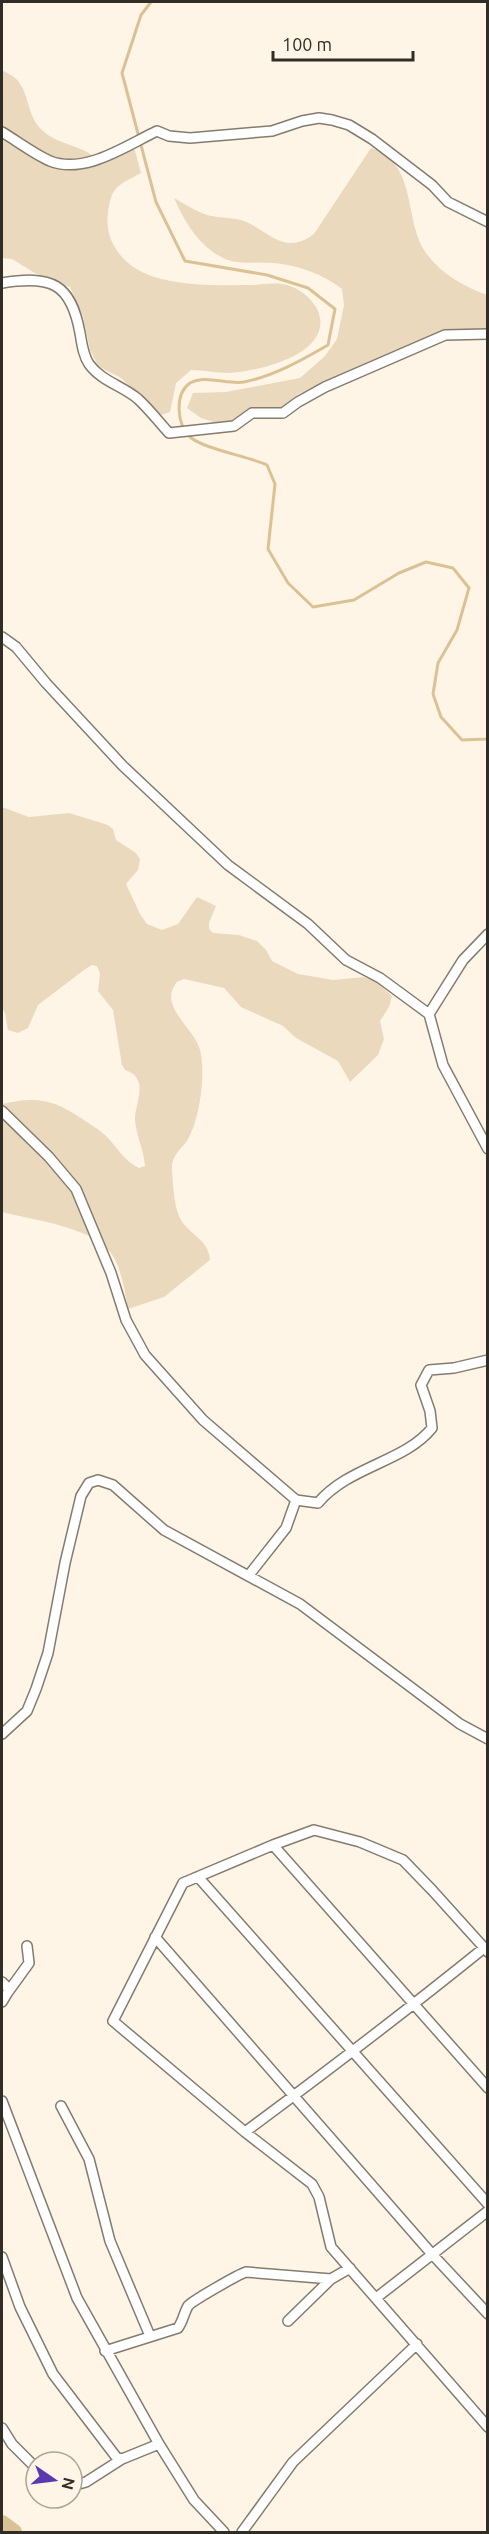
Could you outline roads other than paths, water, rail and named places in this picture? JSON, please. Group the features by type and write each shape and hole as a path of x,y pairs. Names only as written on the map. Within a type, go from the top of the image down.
{"street":[{"path":"2,132 51,161 68,164 104,157 157,132 190,138 272,131 319,118 332,120 349,125 372,139 432,185 447,202 488,222"},
{"path":"2,283 40,281 62,288 72,301 89,364 101,377 116,384 137,399 169,433 234,426 252,413 283,413 325,387 445,335 488,334"},
{"path":"2,637 16,647 123,766 228,865 308,924 346,960 380,978 429,1014 443,1065 488,1149"},
{"path":"429,1014 463,960 488,934"},
{"path":"2,1111 49,1157 76,1190 111,1273 126,1320 145,1355 202,1420 296,1500 318,1503 330,1490 348,1478 422,1441 432,1428 430,1411 421,1385 429,1370 454,1368 488,1360"},
{"path":"2,1734 27,1711 48,1653 65,1563 81,1496 89,1483 98,1480 113,1485 164,1530 300,1604 460,1724 488,1739"},
{"path":"249,1575 286,1527 296,1500"},
{"path":"245,2132 486,1950 403,1860 360,1842 314,1830 183,1884 113,2021 245,2132 312,2184 319,2197 331,2247 488,2427"},
{"path":"273,1845 488,2088"},
{"path":"199,1878 488,2204"},
{"path":"155,1937 431,2253 488,2314"},
{"path":"2,2002 29,1963 27,1946"},
{"path":"2,1982 8,1988 8,1992"},
{"path":"2,2101 77,2298 105,2351 194,2500 224,2532"},
{"path":"61,2106 89,2159 110,2241 150,2336"},
{"path":"376,2298 488,2211"},
{"path":"2,2257 20,2307 53,2374 117,2457 122,2459"},
{"path":"288,2321 331,2279 350,2268"},
{"path":"105,2351 178,2328 187,2307 195,2299 221,2287 233,2276 246,2272 331,2279"},
{"path":"242,2532 293,2462 417,2344"},
{"path":"2,2428 12,2444 24,2456"},
{"path":"84,2483 122,2459 159,2444"}],"waterway":[{"path":"151,2 141,15 122,73 156,202 185,261 267,275 308,288 335,309 328,345 298,362 277,372 244,382 203,379 190,383 181,394 179,410 182,425 190,437 197,441 267,465 275,484 268,549 288,583 313,607 354,600 399,573 426,562 453,568 469,588 457,630 438,663 433,694 441,717 462,740 487,739 488,737"},
{"path":"2,2523 14,2532"}]}
